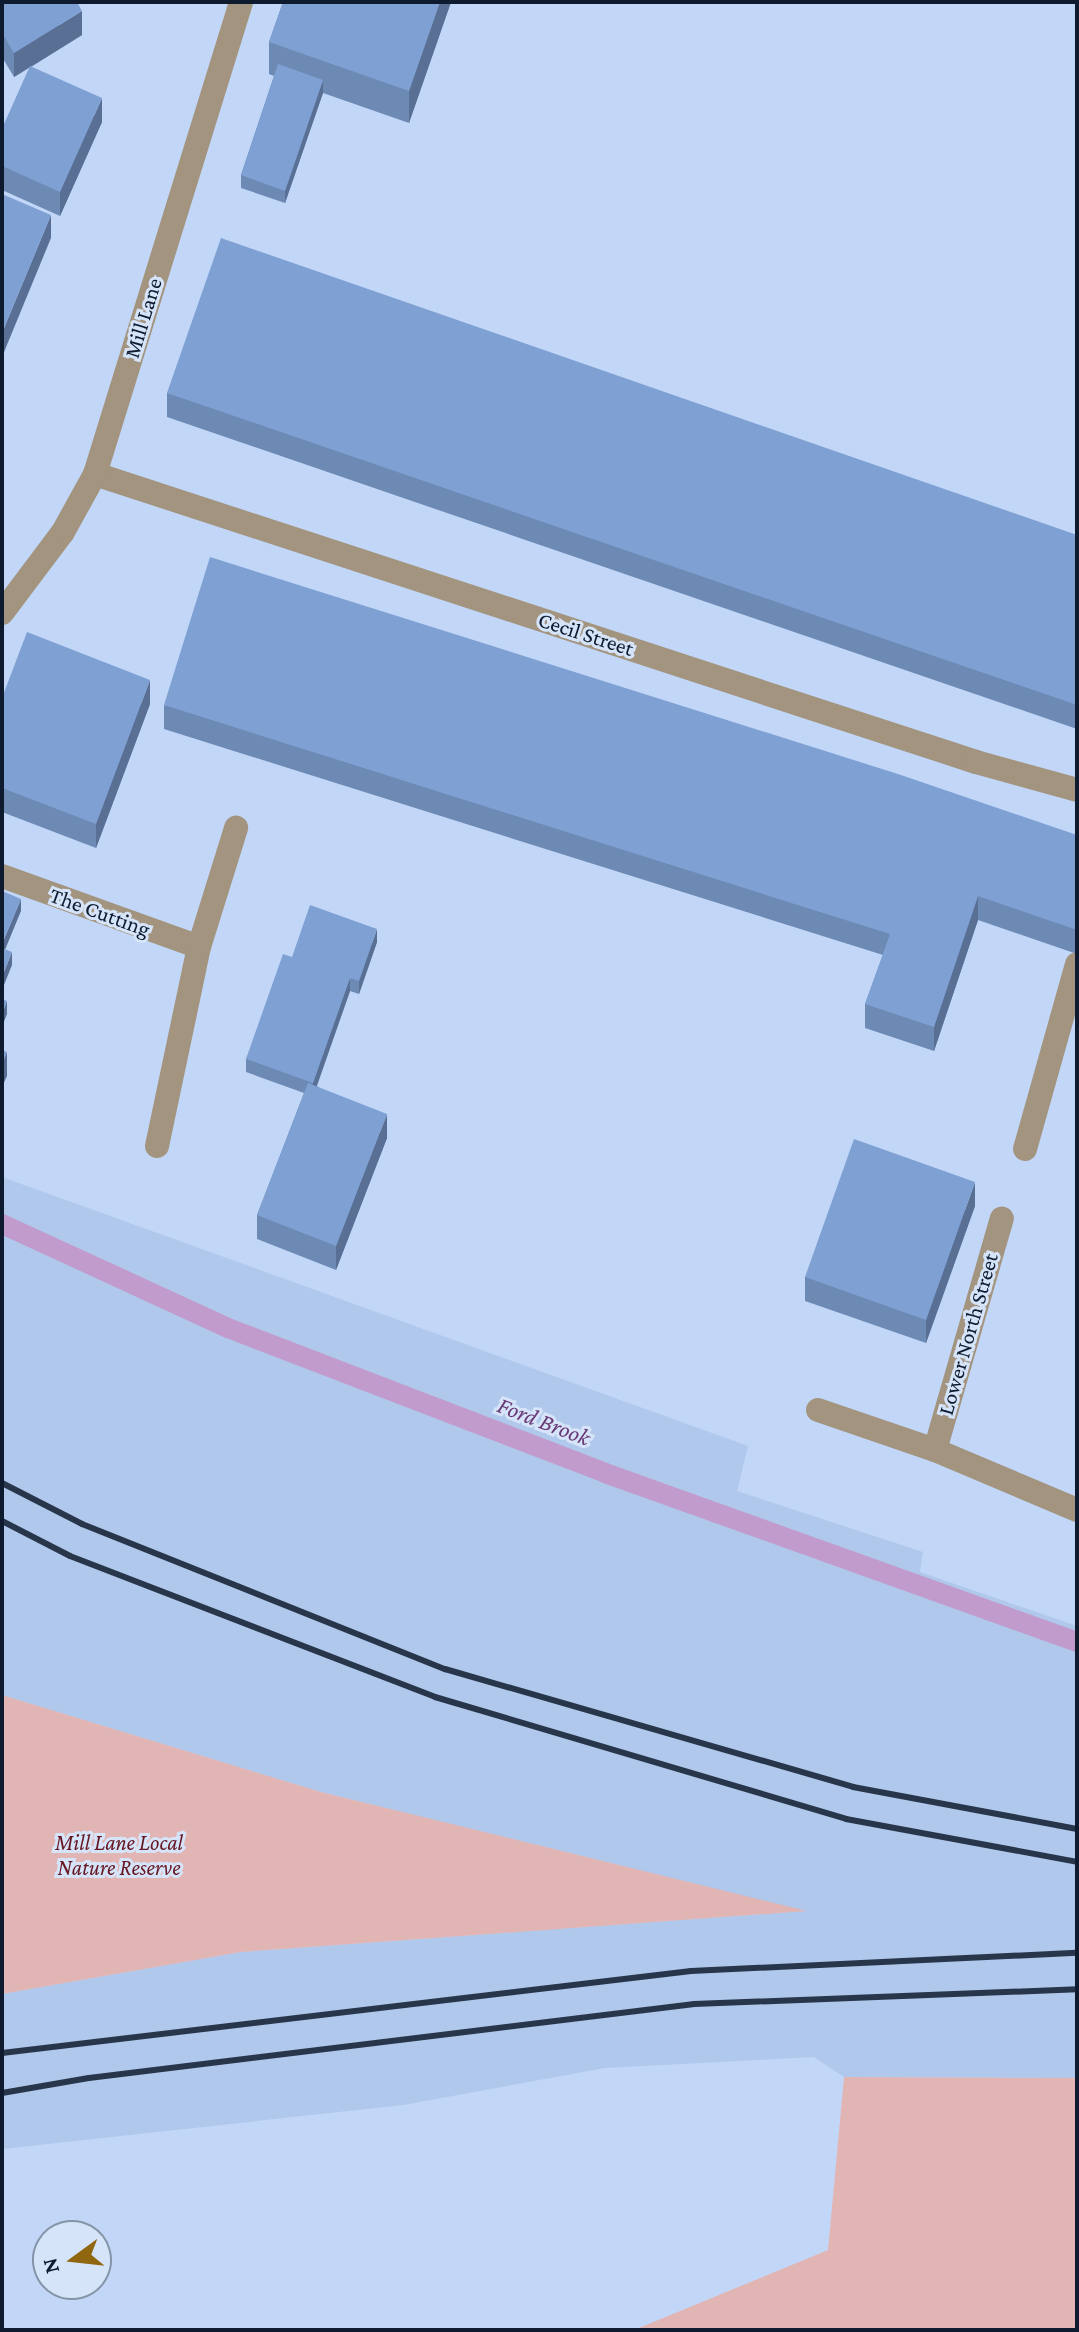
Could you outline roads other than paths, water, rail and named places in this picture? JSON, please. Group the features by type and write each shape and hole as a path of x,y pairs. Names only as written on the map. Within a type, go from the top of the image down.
{"street":[{"name":"Mill Lane","path":"2,613 63,532 95,474 241,2"},
{"name":"Cecil Street","path":"95,474 976,762 1077,790"},
{"path":"157,1146 199,947 236,828"},
{"name":"The Cutting","path":"2,876 199,947"},
{"path":"1025,1149 1077,964"},
{"name":"Lower North Street","path":"935,1450 1002,1218"},
{"path":"818,1410 935,1450 1077,1510"}],"waterway":[{"name":"Ford Brook","path":"2,1224 228,1328 605,1473 1077,1642"}],"railway":[{"path":"2,1483 82,1524 445,1669 853,1787 1077,1829"},
{"path":"2,1521 70,1556 435,1697 846,1819 1077,1862"},
{"path":"2,2053 691,1971 1077,1953"},
{"path":"2,2093 89,2078 694,2004 1077,1989"}],"park label":[{"name":"Mill Lane Local Nature Reserve","path":"119,1854"}]}
